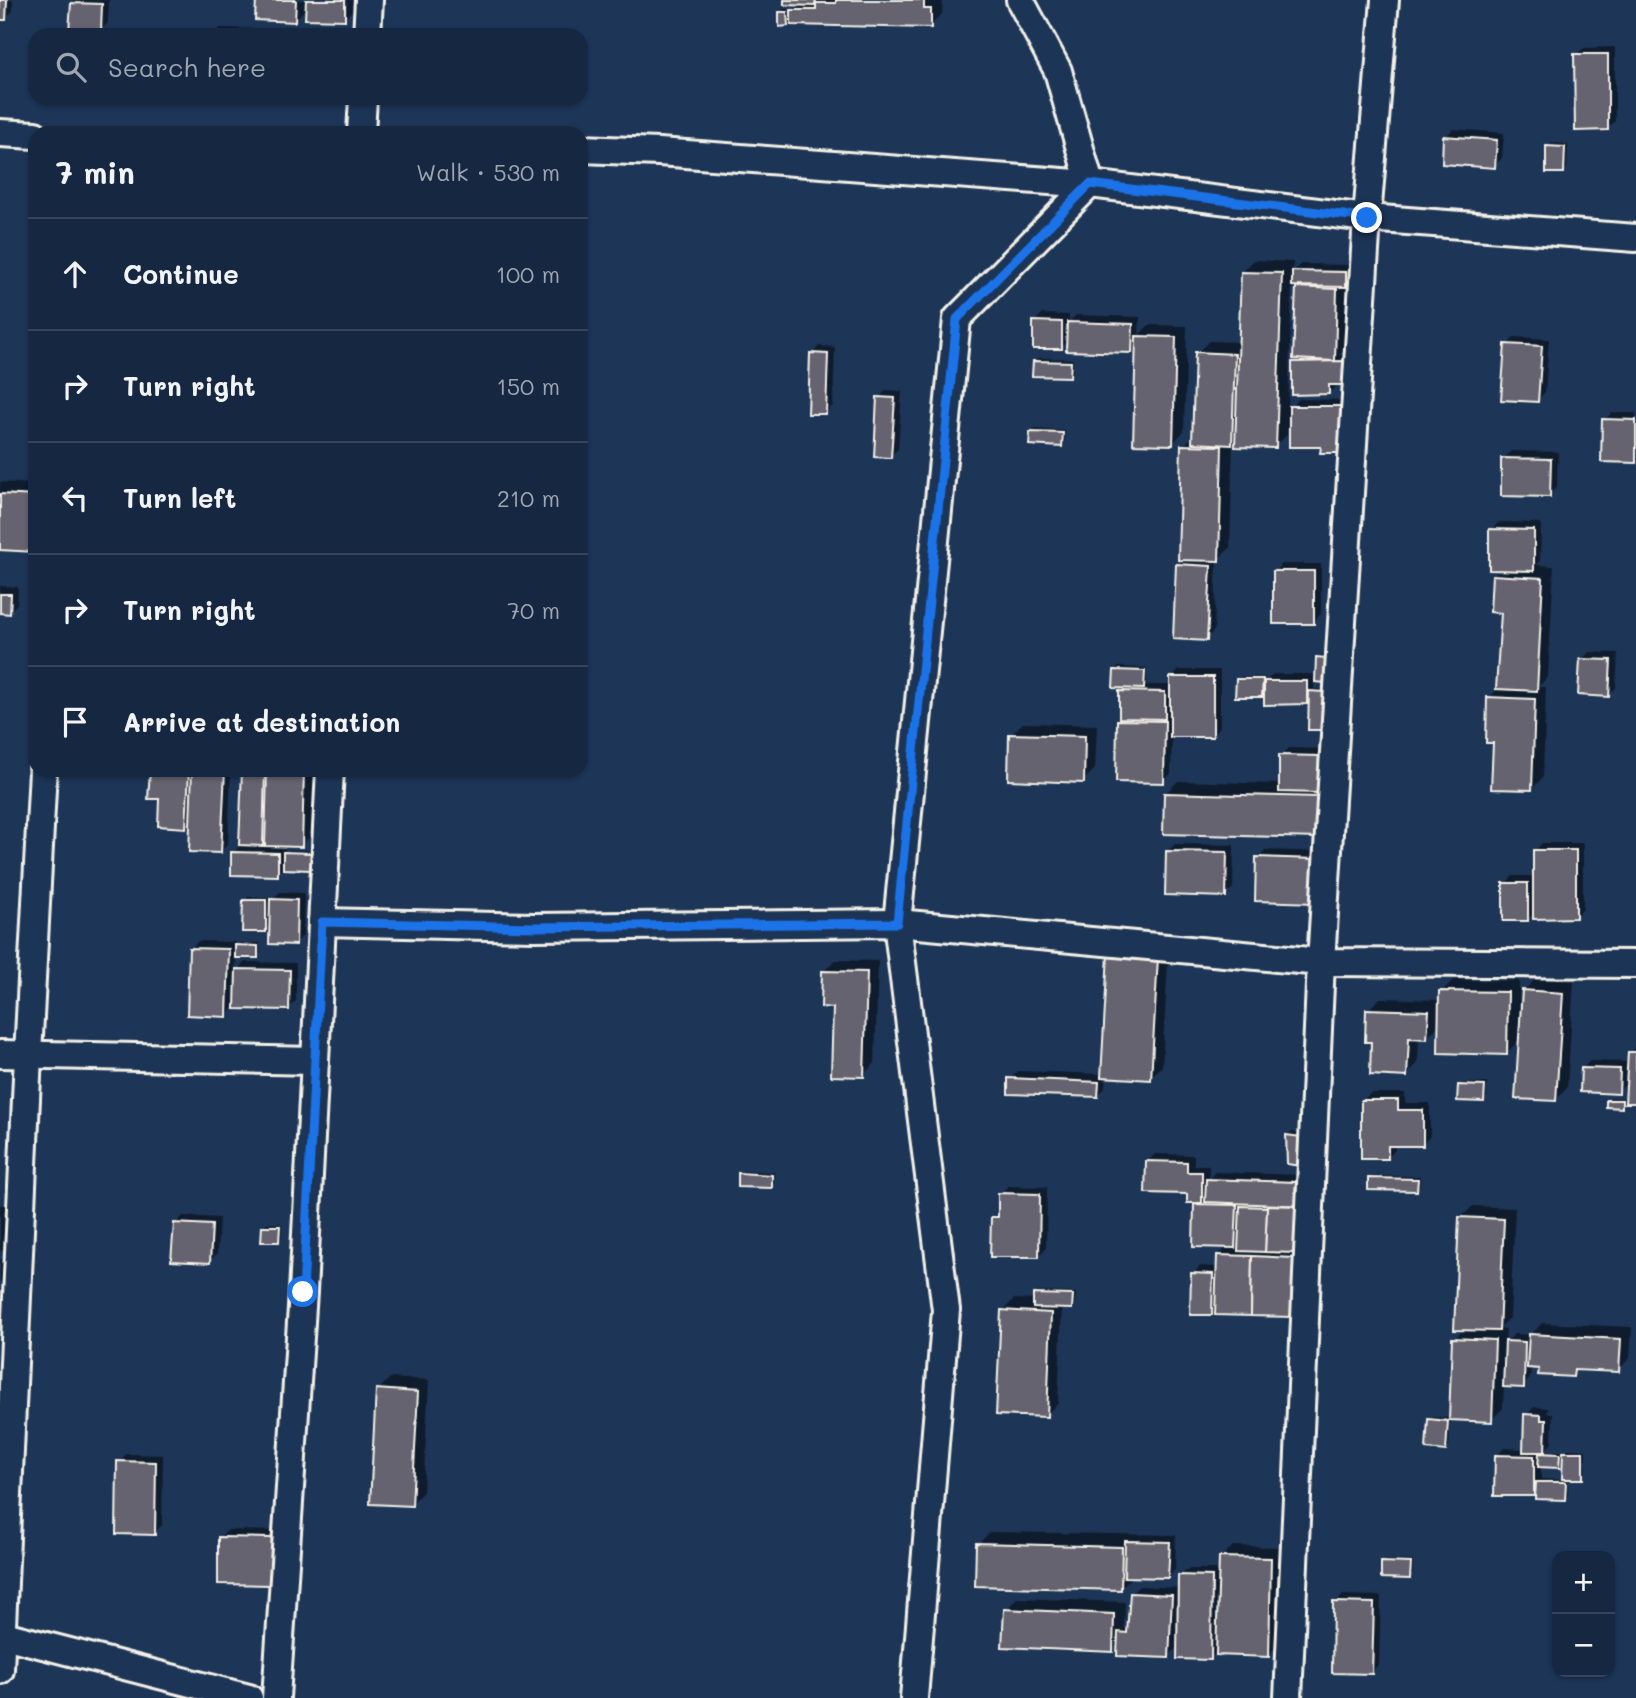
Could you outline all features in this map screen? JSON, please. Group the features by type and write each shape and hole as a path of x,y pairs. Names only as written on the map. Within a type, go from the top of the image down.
{"street":[{"path":"367,28 369,0"},
{"path":"1020,0 1058,71 1090,184"},
{"path":"1288,1698 1321,962 1367,218 1385,0"},
{"path":"361,126 363,105"},
{"path":"0,133 28,135"},
{"path":"588,149 659,152 1090,184 1367,218 1636,238"},
{"path":"914,1698 946,1310 897,923 957,319 1090,184"},
{"path":"0,1670 43,777"},
{"path":"276,1698 303,1292 330,777"},
{"path":"322,922 534,927 897,923 1321,962 1636,964"},
{"path":"0,1054 315,1061"},
{"path":"1,1634 249,1698"}],"building":[{"path":"0,0 7,0 6,20 0,20"},
{"path":"256,0 296,0 295,22 255,20"},
{"path":"306,0 345,0 345,20 305,19"},
{"path":"784,0 816,0 815,6 784,5"},
{"path":"836,0 924,0 924,9 931,9 931,28 791,25 791,10 816,10 816,3 836,3"},
{"path":"71,3 102,4 101,28 69,28"},
{"path":"779,12 787,12 788,26 779,27"},
{"path":"1574,54 1608,54 1608,130 1575,131"},
{"path":"1443,136 1497,140 1495,168 1442,164"},
{"path":"1546,146 1565,147 1564,173 1546,173"},
{"path":"1292,271 1346,272 1346,287 1292,286"},
{"path":"1241,272 1282,273 1276,448 1235,447"},
{"path":"1296,287 1337,289 1335,361 1293,359"},
{"path":"1033,321 1062,322 1062,349 1033,349"},
{"path":"1067,322 1133,324 1132,353 1066,351"},
{"path":"1136,336 1176,337 1173,445 1133,444"},
{"path":"1505,344 1542,346 1538,402 1501,400"},
{"path":"1195,352 1235,354 1232,445 1192,443"},
{"path":"810,353 828,354 826,414 808,414"},
{"path":"1033,361 1071,362 1070,377 1032,376"},
{"path":"1343,361 1343,385 1329,385 1329,394 1292,395 1292,362"},
{"path":"877,397 895,398 891,458 874,457"},
{"path":"1289,406 1340,406 1340,453 1320,453 1321,447 1289,447"},
{"path":"1602,419 1636,420 1636,463 1601,462"},
{"path":"1030,432 1063,433 1062,447 1029,445"},
{"path":"1181,445 1222,446 1219,561 1178,560"},
{"path":"1501,458 1551,459 1550,497 1501,496"},
{"path":"0,494 28,496 28,552 0,550"},
{"path":"1489,529 1534,530 1534,571 1489,570"},
{"path":"1176,564 1211,566 1207,641 1173,639"},
{"path":"1273,571 1314,571 1314,624 1273,624"},
{"path":"1492,575 1543,578 1537,691 1496,689 1501,613 1490,612"},
{"path":"0,594 11,594 10,614 0,613"},
{"path":"1316,657 1327,658 1326,683 1315,682"},
{"path":"1580,659 1611,660 1609,697 1578,695"},
{"path":"1114,670 1145,671 1144,689 1113,688"},
{"path":"1170,677 1213,677 1213,737 1170,737"},
{"path":"1236,679 1263,679 1262,697 1235,697"},
{"path":"1264,681 1307,681 1307,704 1264,705"},
{"path":"1119,691 1165,692 1165,719 1119,718"},
{"path":"1309,691 1324,692 1323,730 1308,730"},
{"path":"1487,697 1535,699 1532,790 1491,789 1493,743 1486,743"},
{"path":"1117,720 1165,721 1164,783 1116,782"},
{"path":"1009,734 1085,736 1084,783 1008,780"},
{"path":"1279,755 1320,756 1320,793 1279,792"},
{"path":"150,777 189,777 186,828 158,826 159,799 148,799"},
{"path":"192,777 225,777 221,853 189,852"},
{"path":"242,777 265,777 263,846 239,845"},
{"path":"267,777 304,777 302,847 265,846"},
{"path":"1164,793 1320,797 1319,838 1163,834"},
{"path":"1533,850 1576,850 1576,918 1533,919"},
{"path":"1166,851 1227,852 1226,897 1165,895"},
{"path":"231,852 278,853 278,876 231,875"},
{"path":"283,852 311,853 311,870 283,869"},
{"path":"1256,857 1317,859 1316,903 1255,901"},
{"path":"1503,883 1528,883 1528,921 1503,921"},
{"path":"270,899 297,900 296,945 269,944"},
{"path":"243,900 266,900 266,932 242,932"},
{"path":"235,945 258,946 258,958 235,958"},
{"path":"189,948 229,949 227,1017 187,1015"},
{"path":"1108,954 1158,957 1151,1080 1101,1077"},
{"path":"236,969 290,970 289,1010 235,1009"},
{"path":"822,971 867,972 864,1077 831,1076 833,1008 821,1007"},
{"path":"1522,990 1563,993 1556,1101 1515,1099"},
{"path":"1439,991 1508,992 1507,1055 1438,1053"},
{"path":"1366,1009 1429,1011 1427,1039 1409,1038 1407,1077 1370,1075 1371,1042 1365,1042"},
{"path":"1628,1052 1636,1052 1636,1103 1625,1103"},
{"path":"1581,1068 1620,1069 1619,1094 1580,1092"},
{"path":"1008,1078 1099,1082 1098,1097 1008,1094"},
{"path":"1458,1085 1485,1086 1484,1102 1457,1101"},
{"path":"1361,1100 1398,1100 1398,1110 1423,1110 1423,1146 1388,1146 1388,1159 1361,1159"},
{"path":"1606,1100 1622,1100 1622,1108 1606,1107"},
{"path":"1286,1135 1302,1137 1300,1166 1287,1164"},
{"path":"1146,1161 1187,1162 1187,1172 1202,1172 1202,1203 1187,1203 1187,1194 1145,1193"},
{"path":"738,1173 772,1175 772,1188 738,1187"},
{"path":"1368,1178 1418,1179 1417,1191 1368,1190"},
{"path":"1206,1179 1296,1182 1295,1193 1309,1194 1309,1206 1205,1202"},
{"path":"998,1193 1040,1194 1039,1257 990,1257 991,1217 998,1217"},
{"path":"1194,1204 1237,1205 1235,1248 1193,1247"},
{"path":"1267,1205 1297,1206 1295,1253 1265,1252"},
{"path":"1240,1206 1267,1207 1265,1252 1238,1251"},
{"path":"1459,1217 1504,1219 1499,1331 1454,1330"},
{"path":"174,1223 212,1225 210,1263 171,1261"},
{"path":"262,1226 280,1226 279,1242 261,1242"},
{"path":"1217,1255 1252,1256 1251,1316 1215,1315"},
{"path":"1252,1256 1294,1258 1292,1317 1251,1316"},
{"path":"1191,1273 1213,1274 1212,1315 1190,1315"},
{"path":"1033,1294 1073,1295 1072,1309 1033,1308"},
{"path":"1001,1310 1051,1313 1047,1417 996,1415"},
{"path":"1529,1334 1621,1339 1619,1372 1574,1370 1573,1377 1538,1375 1539,1369 1527,1368"},
{"path":"1452,1338 1495,1340 1492,1422 1449,1420"},
{"path":"1505,1341 1525,1342 1524,1388 1503,1387"},
{"path":"376,1389 418,1392 412,1506 370,1504"},
{"path":"1524,1414 1541,1415 1541,1420 1546,1420 1545,1452 1523,1452"},
{"path":"1428,1419 1448,1421 1446,1451 1426,1449"},
{"path":"1563,1452 1583,1452 1583,1479 1562,1479"},
{"path":"1539,1453 1560,1454 1559,1468 1538,1467"},
{"path":"1495,1455 1534,1456 1534,1496 1494,1496"},
{"path":"117,1461 156,1462 155,1535 116,1534"},
{"path":"1536,1482 1566,1482 1565,1500 1535,1499"},
{"path":"218,1537 272,1538 271,1585 218,1584"},
{"path":"1125,1541 1170,1542 1168,1578 1124,1577"},
{"path":"976,1543 1122,1547 1121,1590 975,1586"},
{"path":"1219,1557 1271,1558 1269,1657 1216,1655"},
{"path":"1381,1562 1411,1563 1410,1579 1381,1578"},
{"path":"1178,1575 1212,1576 1211,1660 1177,1659"},
{"path":"1130,1593 1172,1595 1169,1658 1117,1656 1118,1632 1127,1633"},
{"path":"1333,1602 1374,1603 1372,1674 1332,1673"},
{"path":"1004,1609 1114,1614 1113,1652 1002,1647"}],"route":[{"path":"303,1292 322,922 534,927 897,923 957,319 1090,184 1367,218"}]}
